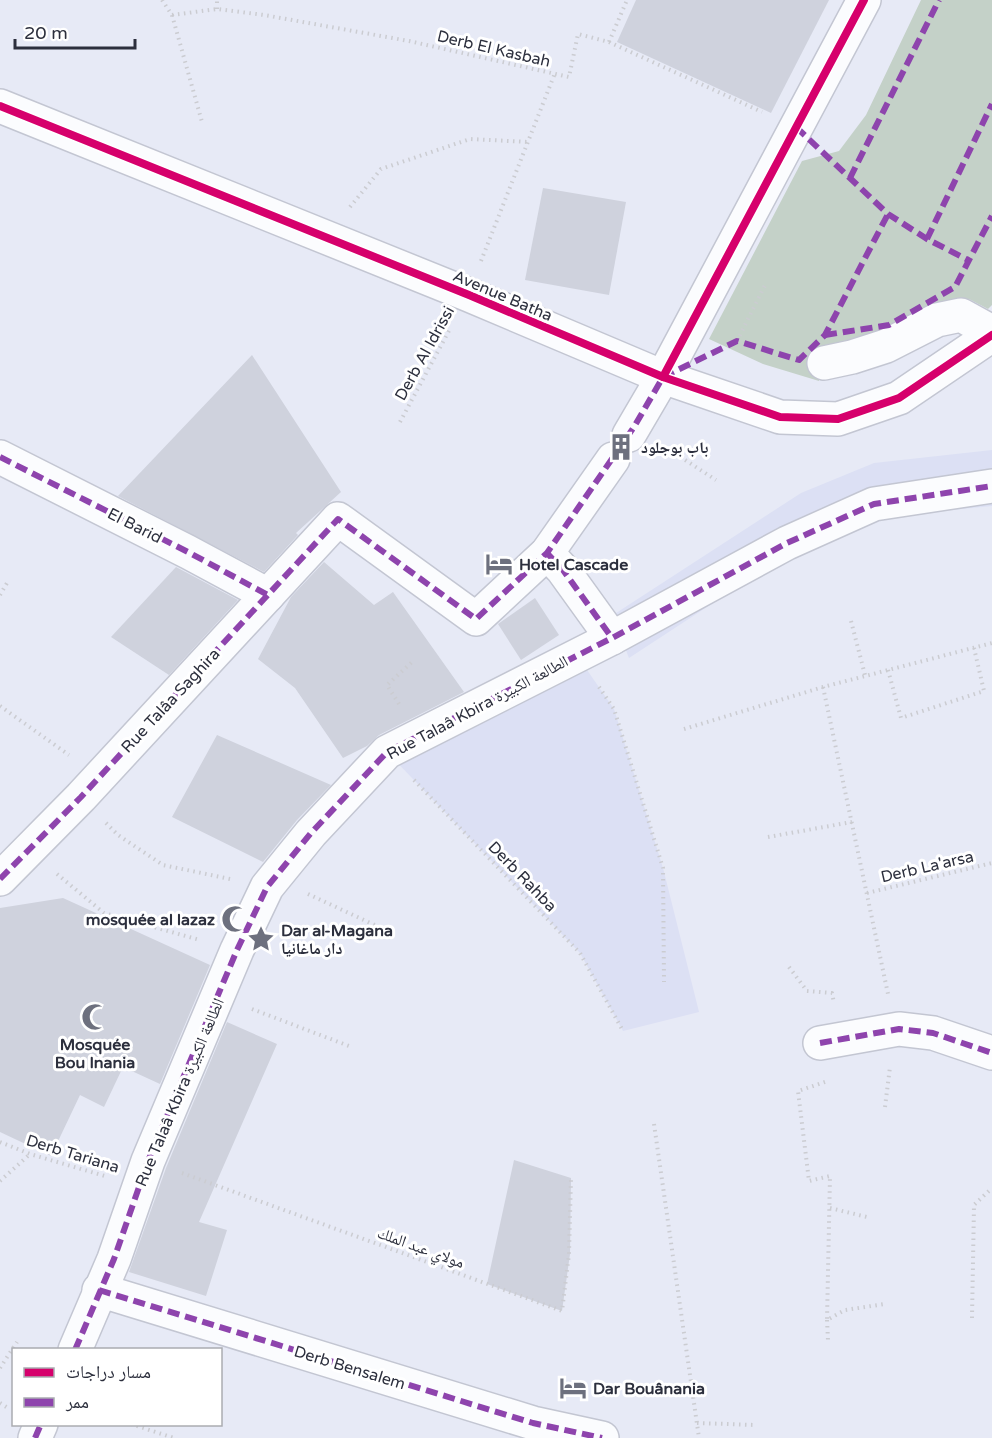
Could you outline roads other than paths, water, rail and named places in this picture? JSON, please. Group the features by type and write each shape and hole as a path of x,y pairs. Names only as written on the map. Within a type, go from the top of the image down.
{"street":[{"path":"612,638 563,570 546,553 625,441 663,377 864,0"},
{"name":"Avenue Batha","path":"0,106 469,295 663,377 780,417 837,419 899,398 992,333"},
{"path":"824,363 886,346 937,320 961,315 992,333"},
{"name":"El Barid","path":"0,457 189,552 268,596"},
{"name":"Rue Talaâ Kbira الطالعة الكبيرة","path":"76,1348 114,1259 144,1174 237,951 271,883 311,833 387,752 576,654 612,638 787,543 873,504 992,486"},
{"name":"Rue Talâa Saghira","path":"0,879 90,787 338,519 476,619 546,553"},
{"path":"830,1041 899,1029 933,1033 992,1053"},
{"name":"Derb Bensalem","path":"99,1290 533,1424 602,1438"}],"place":[{"name":"باب بوجلود","path":"621,447"},
{"name":"Hotel Cascade","path":"499,564"},
{"name":"mosquée al lazaz","path":"235,919"},
{"name":"Dar al-Magana دار ماغانيا","path":"261,939"},
{"name":"Mosquée Bou Inania","path":"95,1017"},
{"name":"Dar Bouânania","path":"573,1388"}]}
